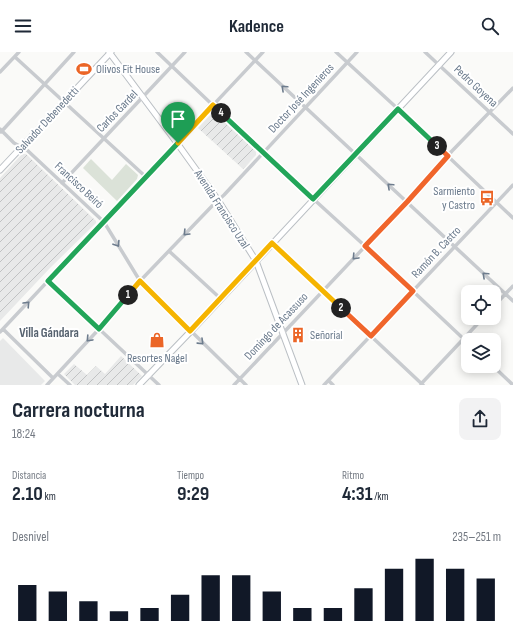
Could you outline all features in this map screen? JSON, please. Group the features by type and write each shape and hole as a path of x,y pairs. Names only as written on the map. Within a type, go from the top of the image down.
{"street":[{"path":"0,72 19,52"},
{"path":"0,131 74,52"},
{"name":"Avenida Francisco Uzal","path":"110,52 178,143 218,200 256,261 302,385"},
{"name":"Salvador Debenedetti","path":"0,170 110,52"},
{"path":"157,52 461,337"},
{"name":"Carlos Gardel","path":"62,183 185,52"},
{"path":"246,52 513,301"},
{"path":"0,332 263,52"},
{"path":"336,52 513,218"},
{"name":"Doctor José Ingenieros","path":"47,385 99,329 140,281 224,195 357,52"},
{"name":"Pedro Goyena","path":"425,52 513,134"},
{"path":"139,385 451,52"},
{"path":"15,57 146,177"},
{"name":"Domingo de Acassuso","path":"234,385 513,88"},
{"name":"Francisco Beiró","path":"0,131 14,143 27,150 104,222 140,281 246,385"},
{"name":"Ramón B. Castro","path":"324,385 513,185"},
{"path":"272,243 421,384 461,341"},
{"path":"169,251 221,299"},
{"path":"48,281 159,385"},
{"path":"501,298 513,286"},
{"path":"469,333 476,325"},
{"path":"3,329 53,378"},
{"path":"500,373 513,385"},
{"path":"58,374 70,385"},
{"path":"329,381 333,385"}],"shaded area":[{"path":"214,112 256,152 256,155 243,169 198,128"},
{"path":"22,154 26,154 96,221 96,223 50,268 0,321 0,178"},
{"path":"91,159 112,180 126,164 138,175 137,179 117,201 83,168"},
{"path":"3,338 45,381 41,385 0,385 0,341"},
{"path":"121,356 142,376 133,385 75,385 64,374 74,364 87,375 96,366 105,374"}],"place":[{"name":"Olivos Fit House","path":"84,69"},
{"name":"Sarmiento y Castro","path":"487,198"},
{"name":"Señorial","path":"298,335"},
{"name":"Resortes Nagel","path":"157,340"}],"district":[{"name":"Villa Gándara","path":"49,332"}],"route":[{"path":"213,105 313,199 398,109 448,156 365,246 413,291 371,336 272,243 190,331 140,281 99,329 48,281 178,143 213,105"}]}
